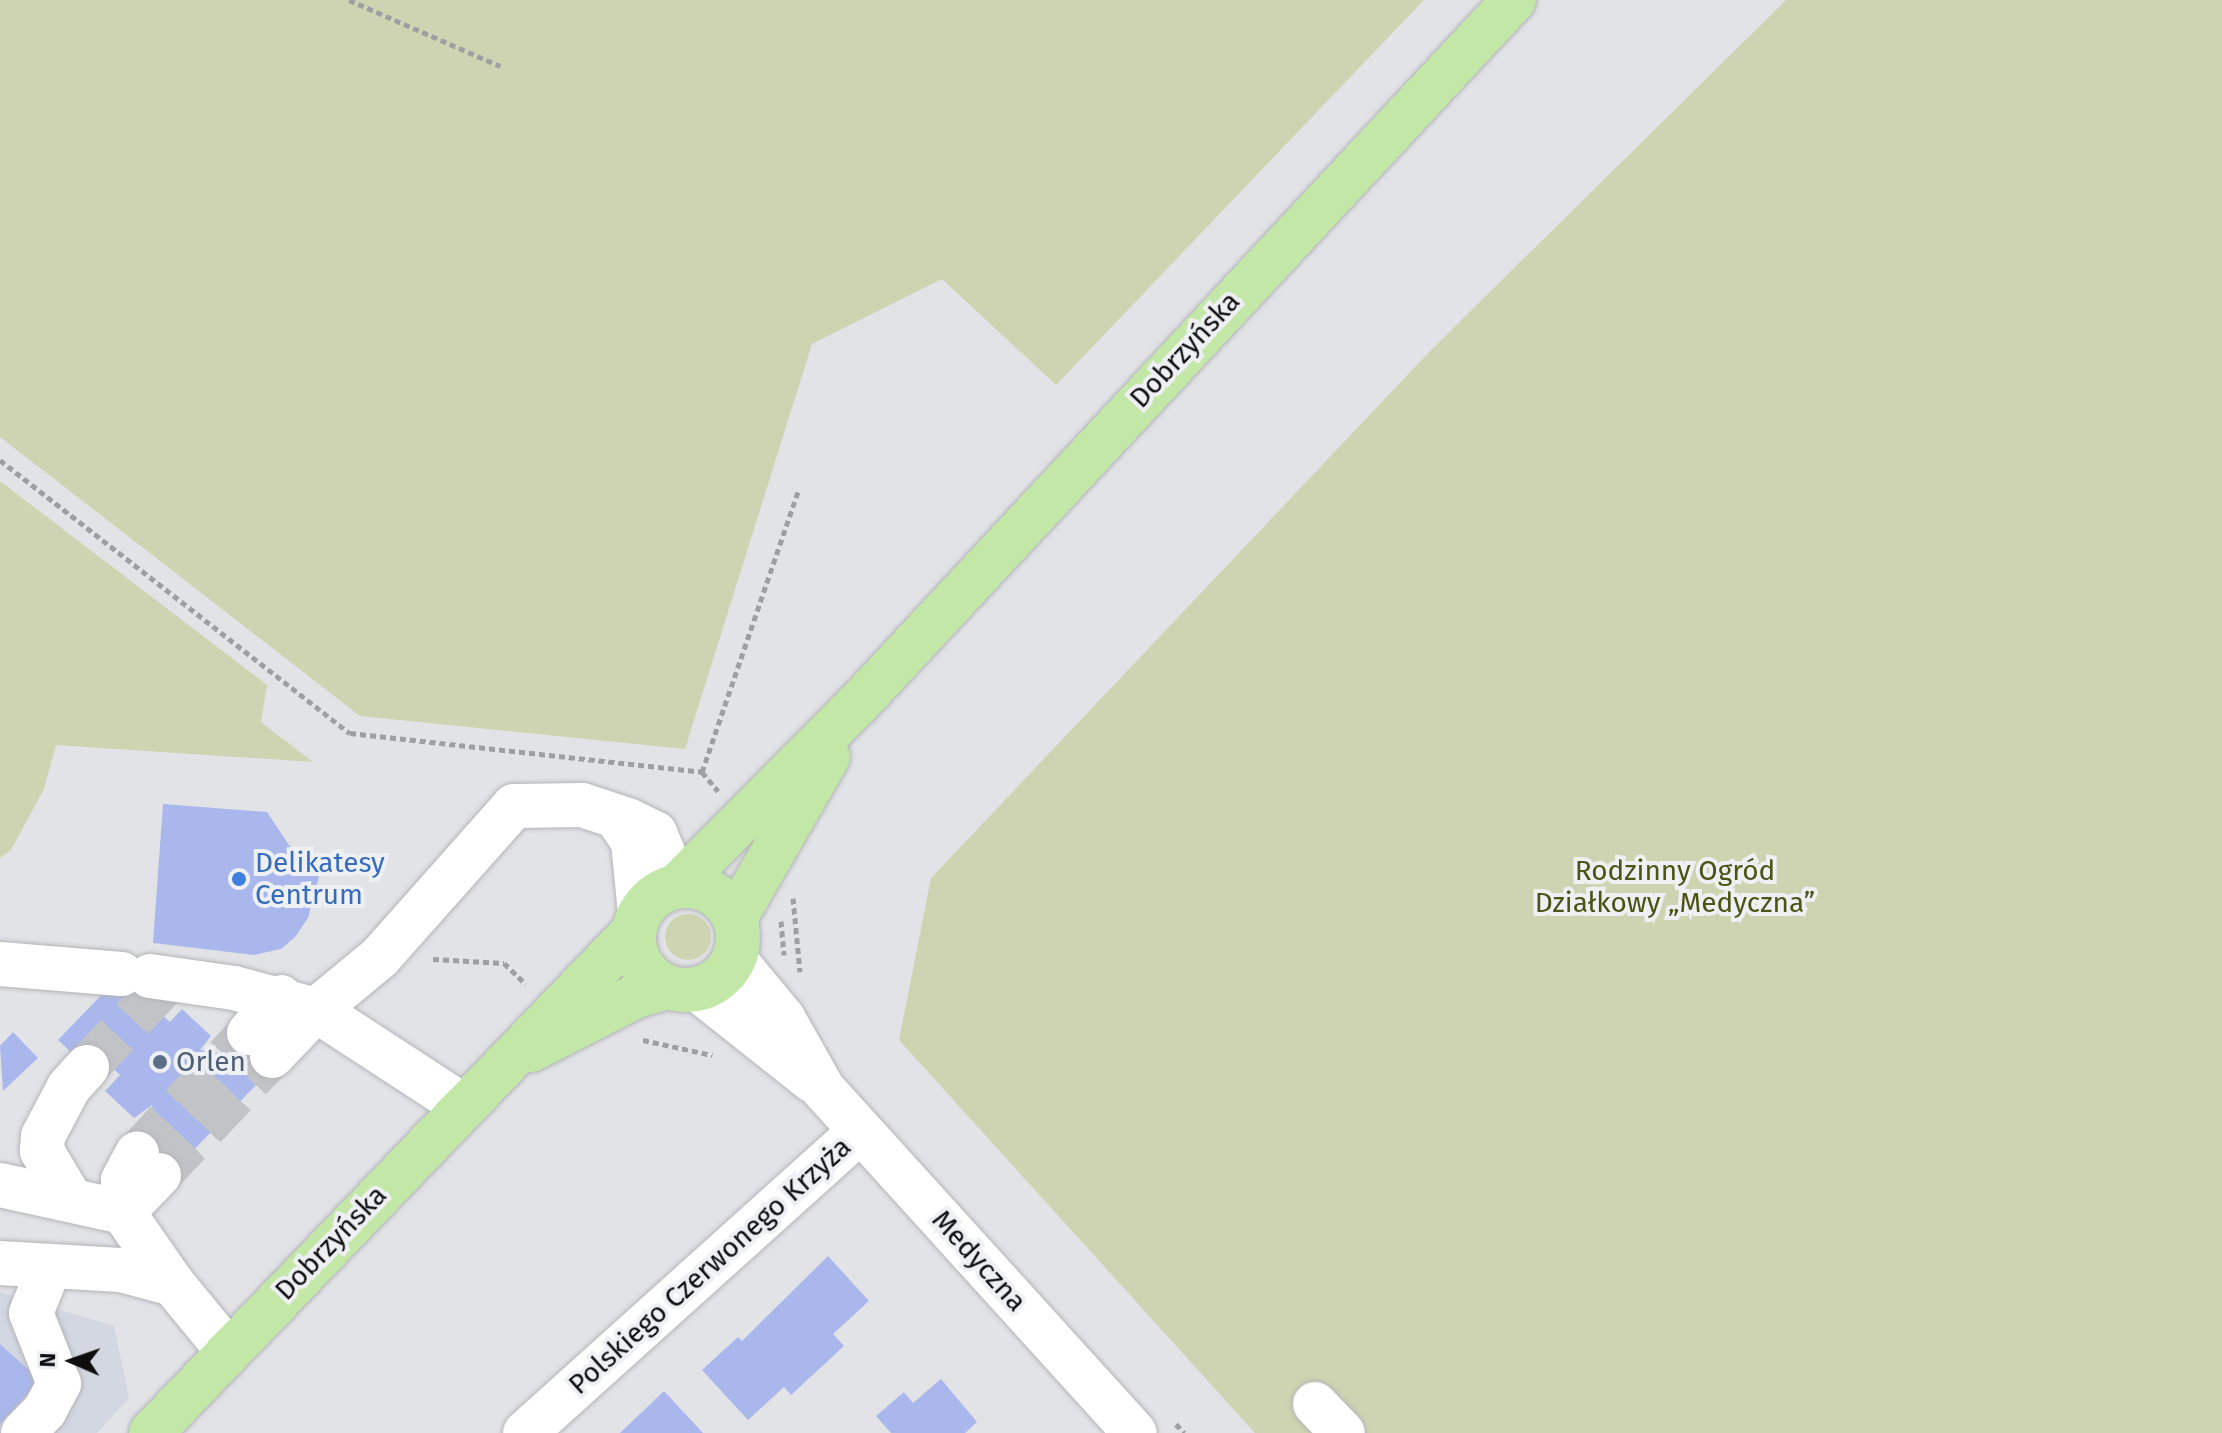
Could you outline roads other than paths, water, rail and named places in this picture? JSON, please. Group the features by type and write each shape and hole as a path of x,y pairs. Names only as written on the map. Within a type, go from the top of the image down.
{"main road":[{"name":"Dobrzyńska","path":"677,886 859,703 1514,0"},
{"name":"Dobrzyńska","path":"735,938 859,703"},
{"path":"677,886 711,892 735,938 719,979 683,988 641,965 637,922 651,898 677,886"},
{"name":"Dobrzyńska","path":"151,1433 462,1105 514,1056 637,922"},
{"name":"Dobrzyńska","path":"514,1056 636,996 683,988"}],"street":[{"path":"261,1044 299,1004 380,957 514,806 582,805 655,833 677,886"},
{"path":"616,816 633,842 637,922"},
{"name":"Medyczna","path":"735,938 823,1089 1135,1433"},
{"path":"0,964 151,979 299,1004 462,1105"},
{"name":"Medyczna","path":"683,988 823,1089"},
{"path":"70,1198 42,1151 34,1128 36,1097 50,1063 76,1057"},
{"name":"Polskiego Czerwonego Krzyża","path":"525,1433 860,1131"},
{"path":"123,1212 148,1164"},
{"path":"0,1185 123,1212 173,1284 228,1351"},
{"path":"0,1263 121,1270 173,1284"},
{"path":"23,1433 45,1410 59,1384 31,1313 50,1266"}],"tunnel":[{"path":"87,1067 162,987"},
{"path":"137,1154 249,1033"},
{"path":"159,1175 272,1056"}],"place":[{"name":"Delikatesy Centrum","path":"239,879"},
{"name":"Orlen","path":"160,1062"}],"park label":[{"name":"Rodzinny Ogród Działkowy „Medyczna”","path":"1675,887"}]}
